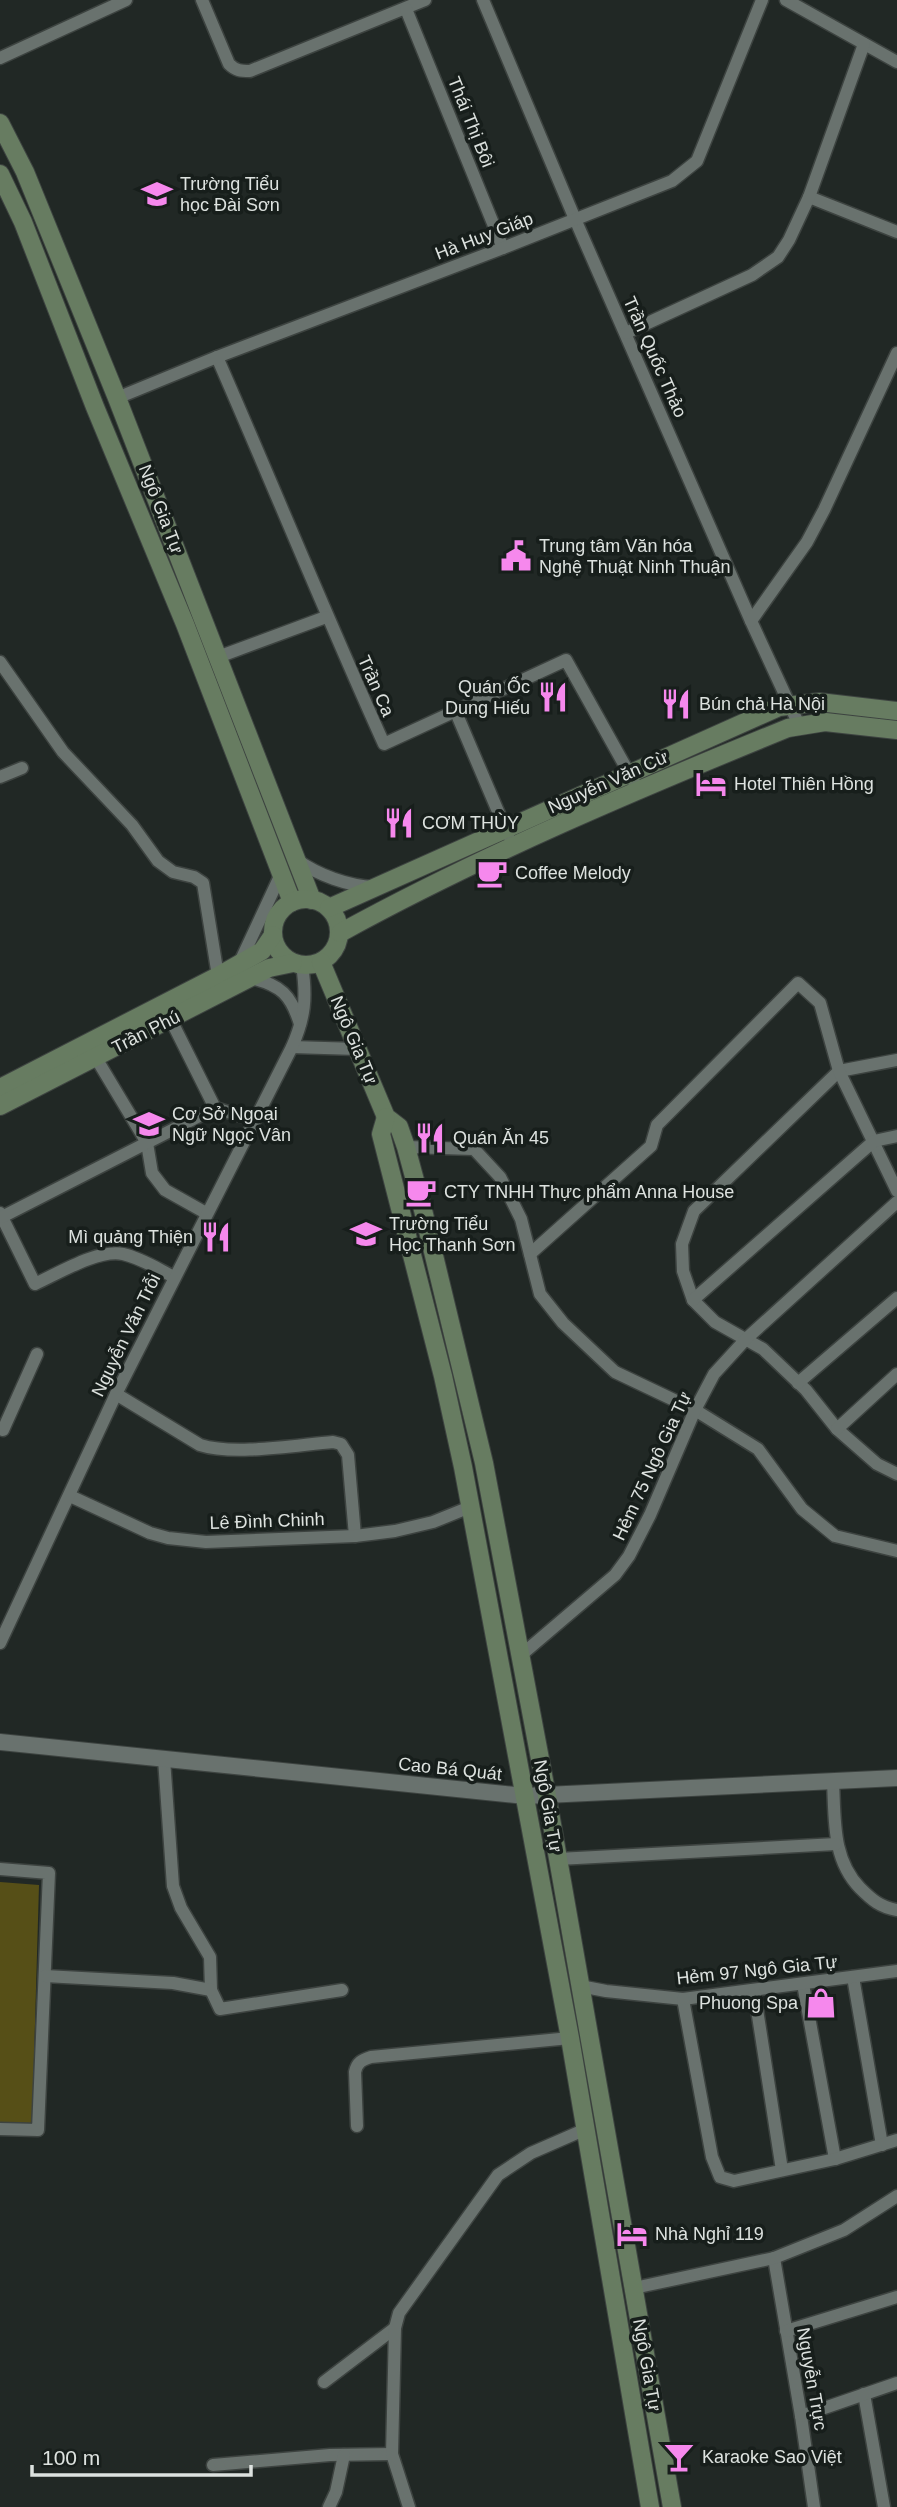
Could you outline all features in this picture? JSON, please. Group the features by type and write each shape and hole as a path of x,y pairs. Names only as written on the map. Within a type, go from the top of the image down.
{"main road":[{"name":"Ngô Gia Tự","path":"0,123 25,172 117,398 312,900"},
{"name":"Ngô Gia Tự","path":"0,174 23,222 94,407 229,737 292,902"},
{"path":"37,258 57,249"},
{"path":"94,407 117,398"},
{"path":"141,519 161,511"},
{"path":"200,664 218,657"},
{"name":"Nguyễn Văn Cừ","path":"340,933 630,772 760,714 791,704 819,702 897,711"},
{"name":"Nguyễn Văn Cừ","path":"329,908 374,887 639,791 799,725 825,722 897,730"},
{"path":"229,737 246,729"},
{"path":"312,900 329,908 335,916 340,933 335,950 321,962 298,964 280,952 273,935 278,915 292,902 312,900"},
{"name":"Trần Phú","path":"0,1088 167,1012 245,971 273,935"},
{"name":"Ngô Gia Tự","path":"321,962 386,1117 399,1128 406,1147 430,1236 491,1502 547,1796 672,2507"},
{"name":"Trần Phú","path":"0,1106 96,1058 218,976 298,964"},
{"name":"Ngô Gia Tự","path":"386,1117 381,1134 443,1376 502,1671 570,2038 650,2507"},
{"path":"470,1507 491,1502"},
{"path":"502,1671 520,1656"},
{"path":"560,1982 580,1986"},
{"path":"586,2129 605,2127"},
{"path":"614,2292 634,2288"},
{"path":"646,2483 667,2480"}],"street":[{"path":"102,0 126,0"},
{"path":"0,58 126,0"},
{"path":"202,0 229,64 242,71 250,71 425,0"},
{"name":"Trần Quốc Thảo","path":"483,0 575,219 799,725"},
{"name":"Hà Huy Giáp","path":"117,398 217,356 672,181 697,161 762,0"},
{"path":"786,0 897,62"},
{"name":"Thái Thị Bôi","path":"406,9 503,248"},
{"path":"626,333 752,275 778,257 809,197 864,44"},
{"path":"809,197 897,232"},
{"path":"751,621 807,542 897,353"},
{"name":"Trần Ca","path":"217,356 272,482 326,617 384,744 566,660 639,791"},
{"path":"218,657 326,617"},
{"path":"0,662 63,751 132,825 158,861 173,872 194,877 203,883 218,976"},
{"path":"455,710 509,837"},
{"path":"0,777 22,768"},
{"path":"296,859 310,869 361,887 374,887"},
{"path":"281,874 245,971 280,989 293,1003 300,1028"},
{"name":"Nguyễn Văn Trỗi","path":"0,1643 116,1394 292,1047 300,1028 306,992 298,964"},
{"path":"530,1254 650,1146 657,1125 798,983 820,1003 839,1071 897,1191"},
{"path":"167,1012 215,1108"},
{"path":"292,1047 358,1049"},
{"path":"96,1058 147,1143 152,1173 164,1191 206,1213"},
{"path":"897,1060 839,1071 694,1211 682,1244 683,1271 693,1300 715,1322 763,1349 798,1383 837,1429 877,1464 897,1474"},
{"path":"174,1277 134,1257 115,1253 95,1257 35,1284 1,1215 215,1108 254,1120"},
{"path":"693,1300 874,1141 897,1136"},
{"path":"406,1147 474,1149 500,1177 521,1219 540,1294 563,1323 615,1372 695,1410 758,1449 802,1509 835,1536 897,1551"},
{"name":"Hẻm 75 Ngô Gia Tự","path":"520,1656 615,1575 629,1556 650,1515 695,1410 715,1374 746,1339 897,1202"},
{"path":"798,1383 897,1298"},
{"path":"3,1430 37,1353"},
{"path":"837,1429 897,1374"},
{"path":"116,1394 210,1449 341,1444 348,1455 355,1536"},
{"name":"Lê Đình Chinh","path":"70,1496 168,1538 206,1542 355,1536 411,1528 470,1507"},
{"name":"Cao Bá Quát","path":"0,1742 525,1796 897,1778"},
{"path":"164,1759 173,1886 181,1908 209,1957 211,1990 220,2009 342,1990"},
{"path":"833,1782 836,1844 844,1869 882,1907 897,1910"},
{"path":"558,1859 836,1844"},
{"path":"0,1869 49,1873 38,2130 0,2129"},
{"name":"Hẻm 97 Ngô Gia Tự","path":"580,1986 683,1999 897,1971"},
{"path":"45,1976 173,1983 211,1990"},
{"path":"853,1977 882,2145"},
{"path":"803,1984 835,2159"},
{"path":"754,1990 782,2170"},
{"path":"683,1999 716,2172 720,2177 734,2181 835,2159 897,2140"},
{"path":"357,2126 355,2072 361,2060 570,2038"},
{"path":"409,2507 392,2454 395,2328 399,2313 498,2175 531,2153 586,2129"},
{"path":"634,2288 774,2258 844,2230 897,2197"},
{"name":"Nguyễn Trực","path":"774,2258 814,2507"},
{"path":"786,2331 897,2297"},
{"path":"324,2382 395,2328"},
{"path":"801,2416 897,2383"},
{"path":"863,2394 884,2507"},
{"path":"213,2465 392,2454"},
{"path":"329,2507 336,2492 344,2455"}],"shaded area":[{"path":"0,1882 39,1885 32,2127 0,2126"}],"place":[{"name":"Trường Tiểu học Đài Sơn","path":"157,194"},
{"name":"Trung tâm Văn hóa Nghệ Thuật Ninh Thuận","path":"516,556"},
{"name":"Quán Ốc Dung Hiếu","path":"553,697"},
{"name":"Bún chả Hà Nội","path":"676,704"},
{"name":"Hotel Thiên Hồng","path":"711,784"},
{"name":"CƠM THÙY","path":"399,823"},
{"name":"Coffee Melody","path":"492,873"},
{"name":"Cơ Sở Ngoại Ngữ Ngọc Vân","path":"149,1124"},
{"name":"Quán Ăn 45","path":"430,1138"},
{"name":"CTY TNHH Thực phẩm Anna House","path":"421,1192"},
{"name":"Trường Tiểu Học Thanh Sơn","path":"366,1234"},
{"name":"Mì quảng Thiện","path":"216,1237"},
{"name":"Phuong Spa","path":"821,2003"},
{"name":"Nhà Nghỉ 119","path":"632,2234"},
{"name":"Karaoke Sao Việt","path":"679,2457"}]}
